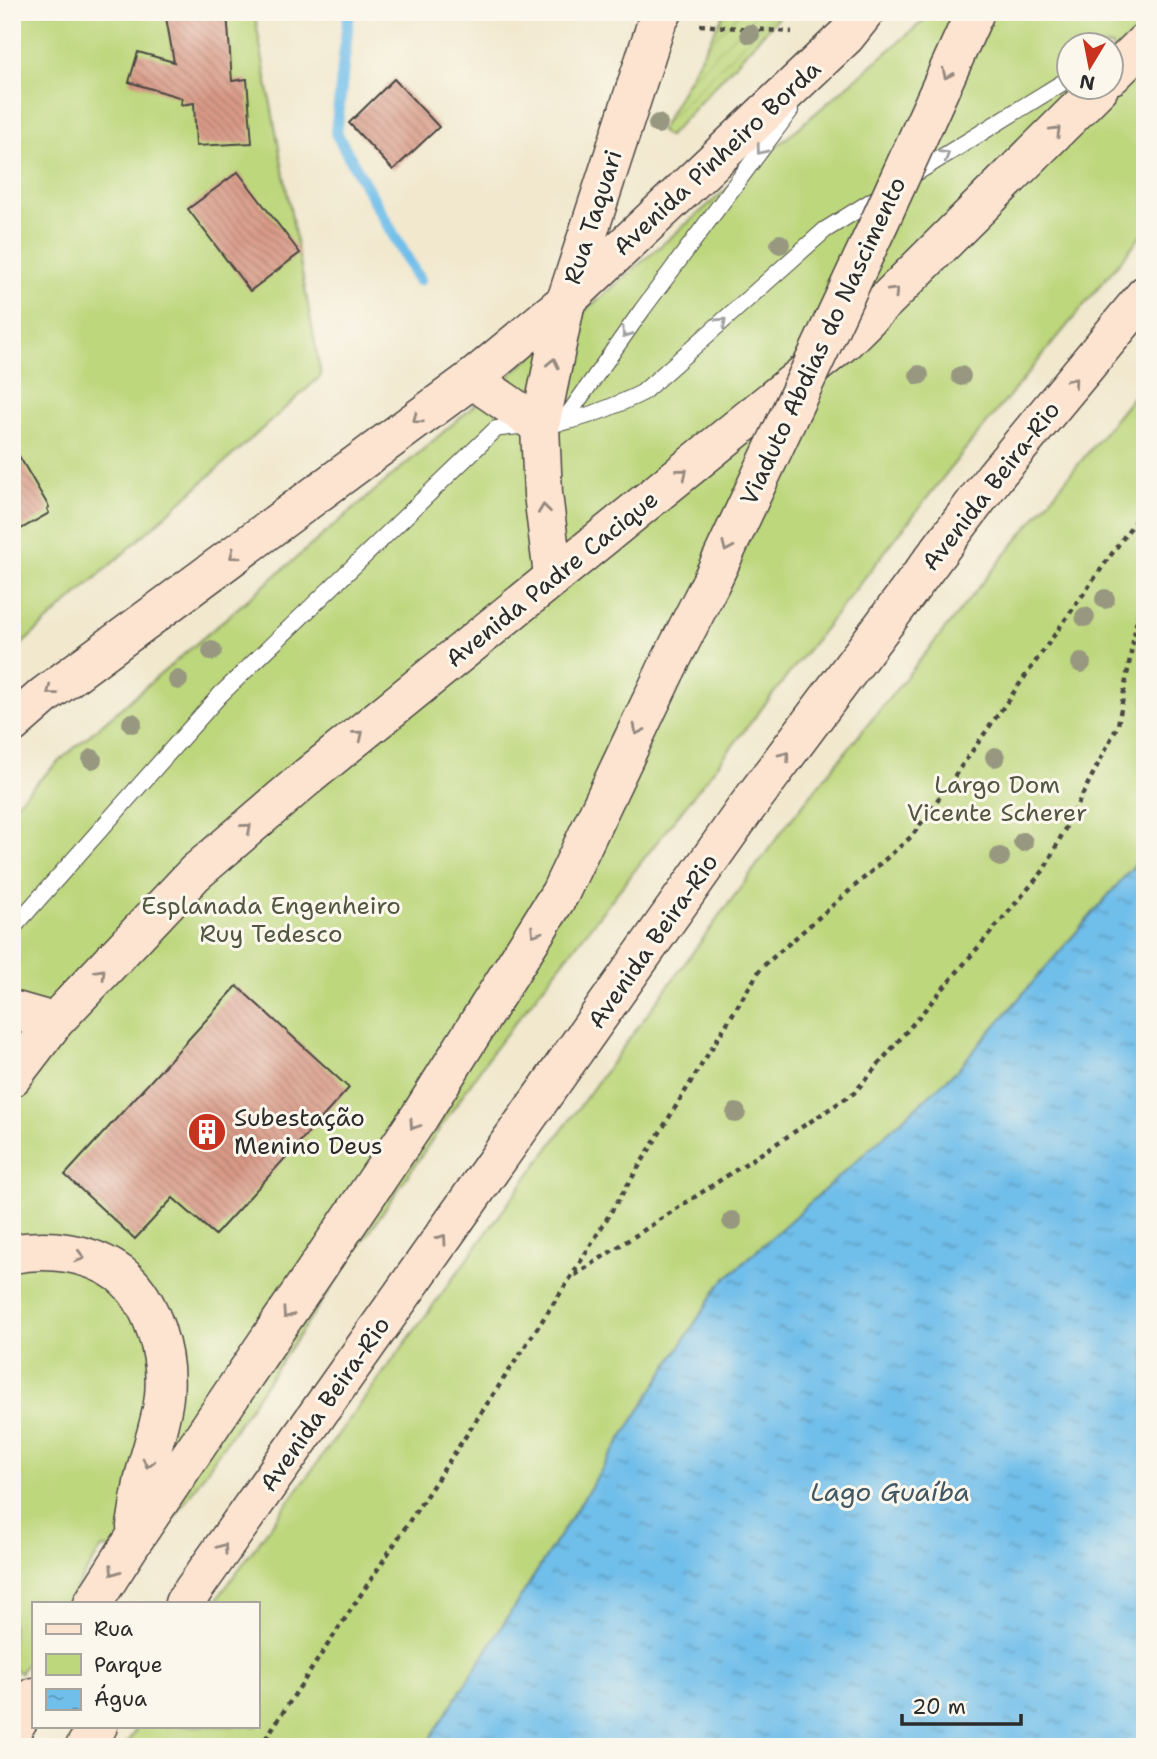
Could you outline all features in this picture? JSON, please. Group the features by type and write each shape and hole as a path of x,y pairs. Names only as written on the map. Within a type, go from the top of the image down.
{"main road":[{"name":"Viaduto Abdias do Nascimento","path":"134,1539 420,1116 566,880 711,582 975,12"},
{"name":"Rua Taquari","path":"553,576 542,494 566,301 660,17"},
{"name":"Avenida Pinheiro Borda","path":"566,301 855,24"},
{"path":"1126,60 1145,42"},
{"name":"Avenida Padre Cacique","path":"12,1077 54,1022 195,873 317,769 846,340 1085,102"},
{"name":"Avenida Beira-Rio","path":"185,1602 744,811 995,476 1145,295"},
{"path":"12,724 45,695 472,379 566,301"},
{"path":"472,379 551,424"},
{"path":"12,1010 54,1022"},
{"path":"12,1254 59,1252 77,1255 109,1268 133,1286 160,1342 164,1397 144,1478 134,1539 94,1602"},
{"path":"12,1730 32,1699"},
{"path":"85,1747 97,1728"}],"lane":[{"path":"551,424 642,310 855,24"},
{"path":"1126,42 1145,31"},
{"path":"12,929 220,695 496,429 551,424 615,406 642,393 825,230 1056,86"}],"path":[{"path":"660,17 855,24"},
{"path":"260,1747 571,1277 761,968 912,836 1145,507"},
{"path":"571,1277 853,1093 1044,870 1118,725 1145,575"}],"green space":[{"path":"12,12 254,12 321,376 12,653"},
{"path":"725,12 783,12 668,137 660,131"},
{"name":"Esplanada Engenheiro Ruy Tedesco","path":"931,12 1145,12 1145,231 964,451 492,1052 151,1552 102,1548 67,1602 32,1602 32,1655 20,1673 12,1668 12,807 58,762"},
{"name":"Largo Dom Vicente Scherer","path":"1145,382 1145,853 957,1070 720,1284 425,1747 125,1747 137,1728 259,1728 259,1602 216,1602 788,823"}],"water":[{"name":"Lago Guaíba","path":"1145,853 1145,1747 425,1747 720,1284 957,1070"}],"building":[{"path":"165,12 227,12 232,81 247,79 252,143 196,146 194,103 181,105 182,98 129,82 138,52 174,62"},
{"path":"394,79 439,127 393,170 349,123"},
{"path":"238,172 300,253 250,291 188,209"},
{"path":"12,444 49,507 49,513 12,534"},
{"name":"Subestação Menino Deus","path":"237,986 349,1088 215,1235 173,1198 135,1239 65,1175"}],"waterway":[{"path":"349,12 336,133 419,280"}],"place":[{"name":"Subestação Menino Deus","path":"207,1132"}]}
